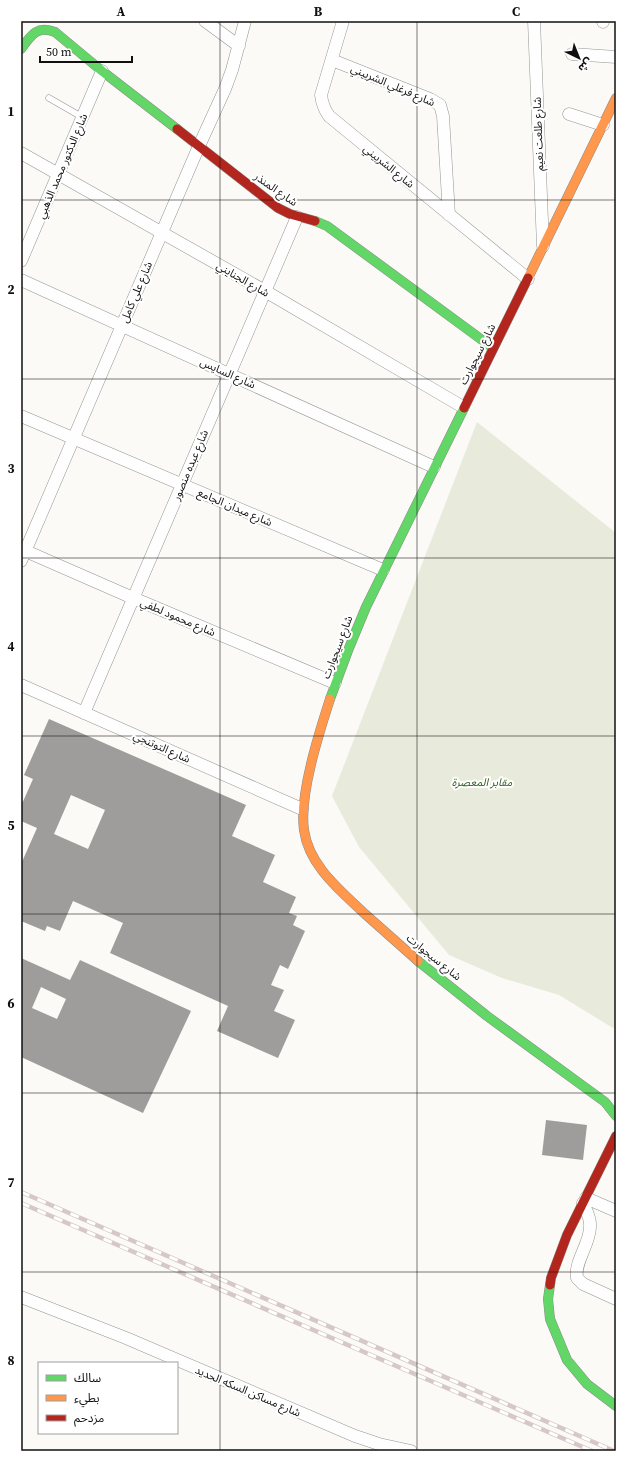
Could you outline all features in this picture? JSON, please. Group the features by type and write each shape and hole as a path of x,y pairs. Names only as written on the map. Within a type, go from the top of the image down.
{"street":[{"path":"205,21 239,46"},
{"name":"شارع علي كامل","path":"22,554 74,438 199,146 225,90 245,21"},
{"name":"شارع الشربيني","path":"343,21 321,95 324,110 329,116 528,279"},
{"name":"شارع طلعت نعيم","path":"534,21 543,248"},
{"name":"شارع المنذر","path":"21,49 37,30 49,29 55,32 102,71 278,208 290,215 312,219 328,226 493,348"},
{"path":"572,54 616,58"},
{"name":"شارع فرغلي الشربيني","path":"332,60 430,99 440,105 443,116 449,215"},
{"name":"شارع الدكتور محمد الذهبي","path":"21,261 102,71"},
{"name":"شارع سيجوارت","path":"616,98 528,279 383,570 349,645 335,683 316,745 302,809 304,831 311,852 322,871 338,888 397,943 510,1034 604,1102 616,1116"},
{"path":"569,114 603,125"},
{"name":"شارع الجنايني","path":"21,153 265,291 463,407"},
{"name":"شارع عبده منصور","path":"84,713 297,217"},
{"name":"شارع السايس","path":"21,280 434,467"},
{"name":"شارع ميدان الجامع","path":"21,416 383,570"},
{"name":"شارع محمود لطفي","path":"22,554 133,598 335,683"},
{"name":"شارع التوتنجي","path":"21,685 302,809"},
{"path":"616,1136 567,1235 551,1278 548,1299 550,1319 568,1360 587,1384 616,1406"},
{"path":"585,1200 616,1211"},
{"path":"585,1200 590,1219 589,1236 577,1269 577,1278 583,1284 616,1299"},
{"name":"شارع مساكن السكه الحديد","path":"21,1297 126,1338 349,1434 379,1444 411,1451"}],"lane":[{"path":"49,98 82,117"}],"green space":[{"name":"مقابر المعصرة","path":"477,422 616,533 616,1027 613,1028 559,995 502,978 449,955 359,847 332,796"}],"building":[{"path":"49,719 246,805 232,836 275,855 263,882 296,897 289,913 297,916 293,925 305,931 288,969 280,965 271,985 284,990 274,1011 295,1020 278,1058 217,1031 228,1006 110,953 123,923 73,901 60,931 47,926 45,931 21,921 21,864 37,828 21,821 21,806 33,779 24,775","holes":["71,795 105,810 88,849 54,834"]},
{"path":"21,958 70,980 80,960 191,1011 143,1113 21,1057","holes":["41,987 66,999 57,1019 32,1008"]},
{"path":"546,1120 587,1125 583,1160 542,1155"}],"railway":[{"path":"21,1192 614,1451"},
{"path":"21,1203 592,1451"}],"traffic: fast":[{"path":"21,49 28,39 35,33 44,30 55,32 102,71 177,129"},
{"path":"315,221 327,226 493,348"},
{"path":"330,699 366,607 464,408"},
{"path":"418,961 487,1016 605,1102 616,1116"},
{"path":"550,1285 548,1299 550,1319 567,1360 587,1384 616,1406"}],"traffic: slow":[{"path":"528,278 616,98"},
{"path":"330,699 311,764 304,800 303,816 307,843 319,866 336,886 418,961"}],"traffic: jam":[{"path":"177,129 278,208 290,214 315,221"},
{"path":"464,408 528,278"},
{"path":"550,1285 551,1278 567,1235 616,1136"}]}
